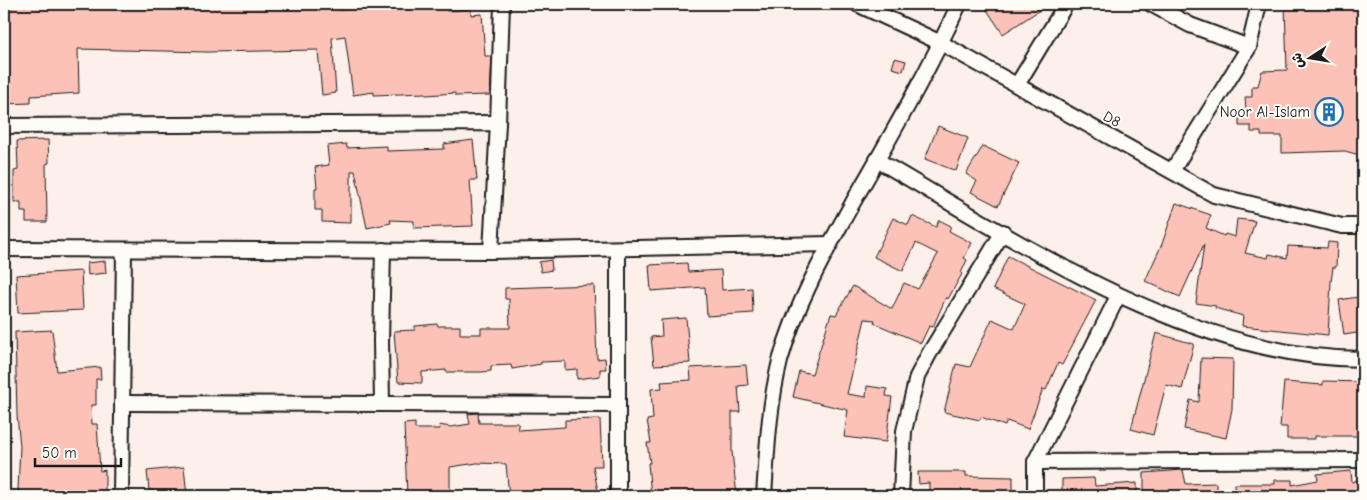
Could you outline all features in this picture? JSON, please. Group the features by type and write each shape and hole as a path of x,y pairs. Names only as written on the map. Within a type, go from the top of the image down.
{"street":[{"path":"491,251 502,4"},
{"name":"D8","path":"857,4 941,43 1214,194 1342,226 1363,226"},
{"path":"764,496 767,444 780,361 807,289 941,43 959,4"},
{"path":"1017,85 1066,4"},
{"path":"1151,4 1190,25 1249,47"},
{"path":"1172,171 1249,47 1259,4"},
{"path":"4,126 498,123"},
{"path":"877,160 1118,296 1234,340 1313,356 1363,360"},
{"path":"901,496 904,431 917,377 929,354 1004,232"},
{"path":"4,250 491,251 830,244"},
{"path":"618,249 618,496"},
{"path":"121,496 124,250"},
{"path":"382,404 383,250"},
{"path":"1035,496 1034,462 1118,296"},
{"path":"122,403 618,405"},
{"path":"1034,462 1363,460"}],"building":[{"path":"4,4 340,4 339,10 366,9 366,4 445,4 447,11 471,9 471,15 482,14 485,56 492,56 490,95 455,96 455,93 426,95 425,93 374,95 374,92 353,95 345,36 332,38 336,93 322,95 318,50 207,52 78,49 79,93 31,96 31,103 4,104"},
{"path":"983,4 1049,4 1003,34"},
{"path":"1363,4 1363,156 1345,151 1282,153 1282,136 1261,136 1261,132 1251,132 1251,126 1239,126 1239,110 1246,110 1245,97 1252,97 1252,86 1258,86 1262,71 1287,70 1285,5"},
{"path":"895,58 906,61 903,71 892,68"},
{"path":"938,126 968,138 956,171 925,159"},
{"path":"48,140 49,163 46,164 47,222 26,222 26,212 21,212 21,202 14,202 14,171 18,170 17,141"},
{"path":"473,140 477,180 470,180 473,226 414,228 414,221 390,220 391,223 367,228 355,171 351,171 351,223 322,222 322,210 315,210 315,188 317,188 315,167 329,165 327,146 346,144 347,148 387,146 387,151 444,149 444,144"},
{"path":"983,146 1019,163 998,206 971,192 977,181 966,174"},
{"path":"1176,203 1211,215 1206,228 1224,236 1225,234 1235,237 1237,219 1255,221 1245,253 1268,258 1269,254 1287,258 1288,246 1327,248 1328,242 1337,243 1336,267 1333,267 1331,282 1328,335 1242,326 1243,316 1215,308 1216,306 1196,303 1204,244 1180,297 1145,281 1162,244"},
{"path":"912,216 936,227 939,220 951,226 949,231 972,243 964,258 967,260 962,274 948,299 946,297 933,327 929,326 921,343 874,323 875,320 865,319 847,394 866,397 867,386 887,389 886,396 892,397 886,442 844,437 848,410 793,397 799,371 812,374 831,314 836,315 853,286 892,309 904,283 918,289 938,254 916,243 903,271 874,257 893,218 908,225"},
{"path":"1008,256 1096,300 1062,365 1058,363 1046,390 1043,389 1028,429 1007,421 1005,426 981,417 980,420 944,412 956,364 970,367 992,319 1014,329 1025,304 993,289"},
{"path":"551,260 552,270 541,272 539,262"},
{"path":"105,261 106,273 88,275 87,263"},
{"path":"687,263 688,272 721,270 722,290 752,288 753,313 707,316 705,287 651,291 649,265"},
{"path":"81,271 83,310 18,313 16,275"},
{"path":"594,285 597,359 605,358 606,369 600,369 600,376 577,379 577,369 565,370 565,361 541,362 541,364 512,369 511,365 491,366 491,371 482,372 446,372 446,370 422,372 422,383 398,382 394,331 415,330 415,326 437,324 438,326 460,326 460,334 481,334 481,328 510,328 509,299 505,299 505,288"},
{"path":"1358,297 1363,332 1344,335 1339,300"},
{"path":"686,318 690,363 654,365 651,337 662,336 661,320"},
{"path":"52,330 57,371 100,367 101,379 96,379 96,405 91,405 92,424 97,424 100,471 105,470 105,491 100,492 101,496 20,496 18,490 20,446 17,415 15,332"},
{"path":"1156,333 1194,344 1182,389 1166,385 1153,435 1131,429"},
{"path":"1201,358 1233,359 1232,409 1226,438 1184,429 1190,400 1199,402"},
{"path":"746,365 748,385 738,386 740,412 732,412 732,452 737,496 651,496 647,443 651,443 647,420 653,419 651,389 662,388 661,382 691,380 690,368"},
{"path":"1323,381 1363,382 1363,436 1315,436 1315,439 1287,439 1287,427 1280,427 1284,382 1323,385"},
{"path":"478,413 479,423 518,423 519,430 565,427 565,420 600,419 602,466 593,466 599,496 509,496 506,464 477,463 450,467 450,495 448,496 407,496 404,424 415,423 415,429 440,429 439,425 451,427 470,424 468,414"},
{"path":"184,467 187,496 152,496 153,490 149,490 147,471"},
{"path":"1183,470 1186,484 1216,483 1216,496 1158,496 1158,490 1144,491 1144,473"},
{"path":"1351,471 1352,482 1361,479 1363,487 1363,492 1353,496 1235,496 1234,484 1275,484 1275,480 1292,480 1292,485 1318,480 1317,474"},
{"path":"918,472 966,472 966,476 1013,477 1013,496 929,495 929,483 919,484"},
{"path":"1094,478 1095,486 1137,483 1137,496 1062,496 1062,479"}],"place":[{"name":"Noor Al-Islam","path":"1329,112"}]}
